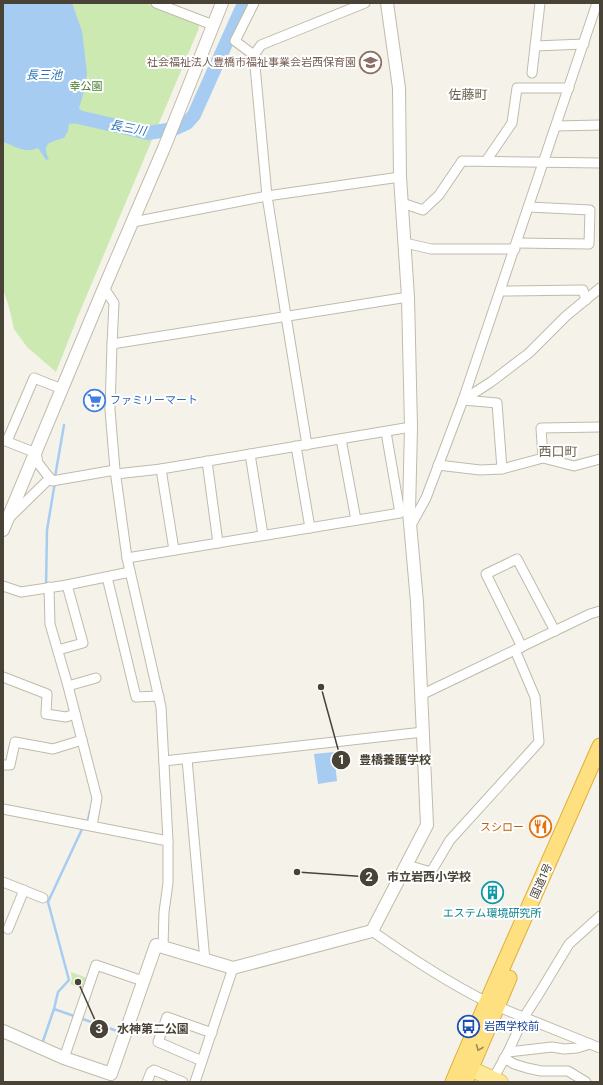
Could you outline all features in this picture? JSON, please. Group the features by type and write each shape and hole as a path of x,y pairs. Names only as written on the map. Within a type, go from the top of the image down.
{"highway":[{"name":"国道1号","path":"465,1077 492,1004 600,746"},
{"name":"国道1号","path":"492,1004 600,768"}],"main road":[{"path":"465,1077 497,1080"}],"street":[{"path":"156,3 213,26"},
{"path":"5,525 133,222 222,3"},
{"path":"254,3 235,41 254,55"},
{"path":"307,445 267,196 254,55 261,45 365,3"},
{"path":"3,1031 64,1058 111,1074 156,945 205,961 234,968 372,931 427,825 417,602 409,512 411,427 408,297 400,177 399,88 387,3"},
{"path":"532,73 540,3"},
{"path":"410,528 426,498 463,400 597,3"},
{"path":"535,46 584,44"},
{"path":"486,161 512,123 517,88 569,88"},
{"path":"556,126 600,125"},
{"path":"402,202 423,210 439,195 462,161 600,163"},
{"path":"133,222 267,196 400,177"},
{"path":"405,243 431,249 589,244 590,210 529,207"},
{"path":"104,288 114,303 110,410 127,558 161,706 168,841 168,883 164,912 163,947"},
{"path":"463,400 491,382 529,353 566,316 600,288"},
{"path":"501,290 583,290 586,300"},
{"path":"112,344 408,297"},
{"path":"36,454 5,440 34,378 62,389"},
{"path":"463,400 497,403 502,468"},
{"path":"36,454 38,463 52,481 116,472 161,469 411,427"},
{"path":"543,458 542,428 600,427"},
{"path":"127,558 400,513 386,432"},
{"path":"341,439 356,520"},
{"path":"296,446 310,528"},
{"path":"250,454 263,536"},
{"path":"438,465 480,470 502,468 543,458 574,466 600,459"},
{"path":"207,461 218,543"},
{"path":"161,469 174,550"},
{"path":"5,525 50,478"},
{"path":"407,864 431,872 450,840 539,742 535,696 518,649 486,574 518,559 555,631"},
{"path":"3,586 21,592 67,585 130,572"},
{"path":"107,577 136,697 159,696"},
{"path":"58,650 83,643 67,585"},
{"path":"49,587 50,624 76,714 97,798 92,826"},
{"path":"421,695 590,614 600,611"},
{"path":"3,677 47,694 46,714 66,717 76,714"},
{"path":"68,686 96,678"},
{"path":"164,761 423,732"},
{"path":"3,765 10,765 15,742 53,749 82,740"},
{"path":"187,759 205,961"},
{"path":"3,809 168,841"},
{"path":"3,882 43,898"},
{"path":"8,929 24,890"},
{"path":"497,1080 506,1055 524,1017 569,944 600,916"},
{"path":"372,931 397,949 457,986 492,1004 600,1048"},
{"path":"64,1058 96,965 143,981"},
{"path":"195,1082 234,968"},
{"path":"202,1061 158,1042 167,1017 212,1033"},
{"path":"506,1055 552,1047 564,1049 577,1048 590,1044"},
{"path":"506,1055 514,1064 541,1071 568,1071 586,1082"},
{"path":"147,1082 151,1072 154,1070 183,1082"}],"green space":[{"name":"幸公園","path":"3,3 146,3 198,24 199,28 56,372 27,347 14,329 3,289"},
{"path":"71,972 87,978 83,989 70,984 72,980"}],"water":[{"name":"長三池","path":"3,3 72,3 82,31 87,73 85,88 79,108 83,112 79,123 69,124 68,131 64,138 48,144 46,150 49,159 46,160 38,148 33,150 24,150 3,142"},
{"path":"334,752 337,781 318,784 314,754"}],"waterway":[{"name":"長三川","path":"78,117 148,133 174,129 187,123 194,115 245,3"},
{"path":"55,477 64,425"},
{"path":"46,587 47,530 55,482"},
{"path":"86,823 90,811"},
{"path":"83,827 48,902 69,980 58,992 54,1009 120,1032"},
{"path":"42,1044 54,1009"}],"place":[{"name":"社会福祉法人豊橋市福祉事業会岩西保育園","path":"371,62"},
{"name":"ファミリーマート","path":"94,400"},
{"name":"豊橋養護学校","path":"321,687"},
{"name":"スシロー","path":"540,827"},
{"name":"市立岩西小学校","path":"297,872"},
{"name":"エステム環境研究所","path":"492,893"},
{"name":"水神第二公園","path":"78,982"},
{"name":"岩西学校前","path":"469,1026"}],"district":[{"name":"佐藤町","path":"468,94"},
{"name":"西口町","path":"558,451"}]}
